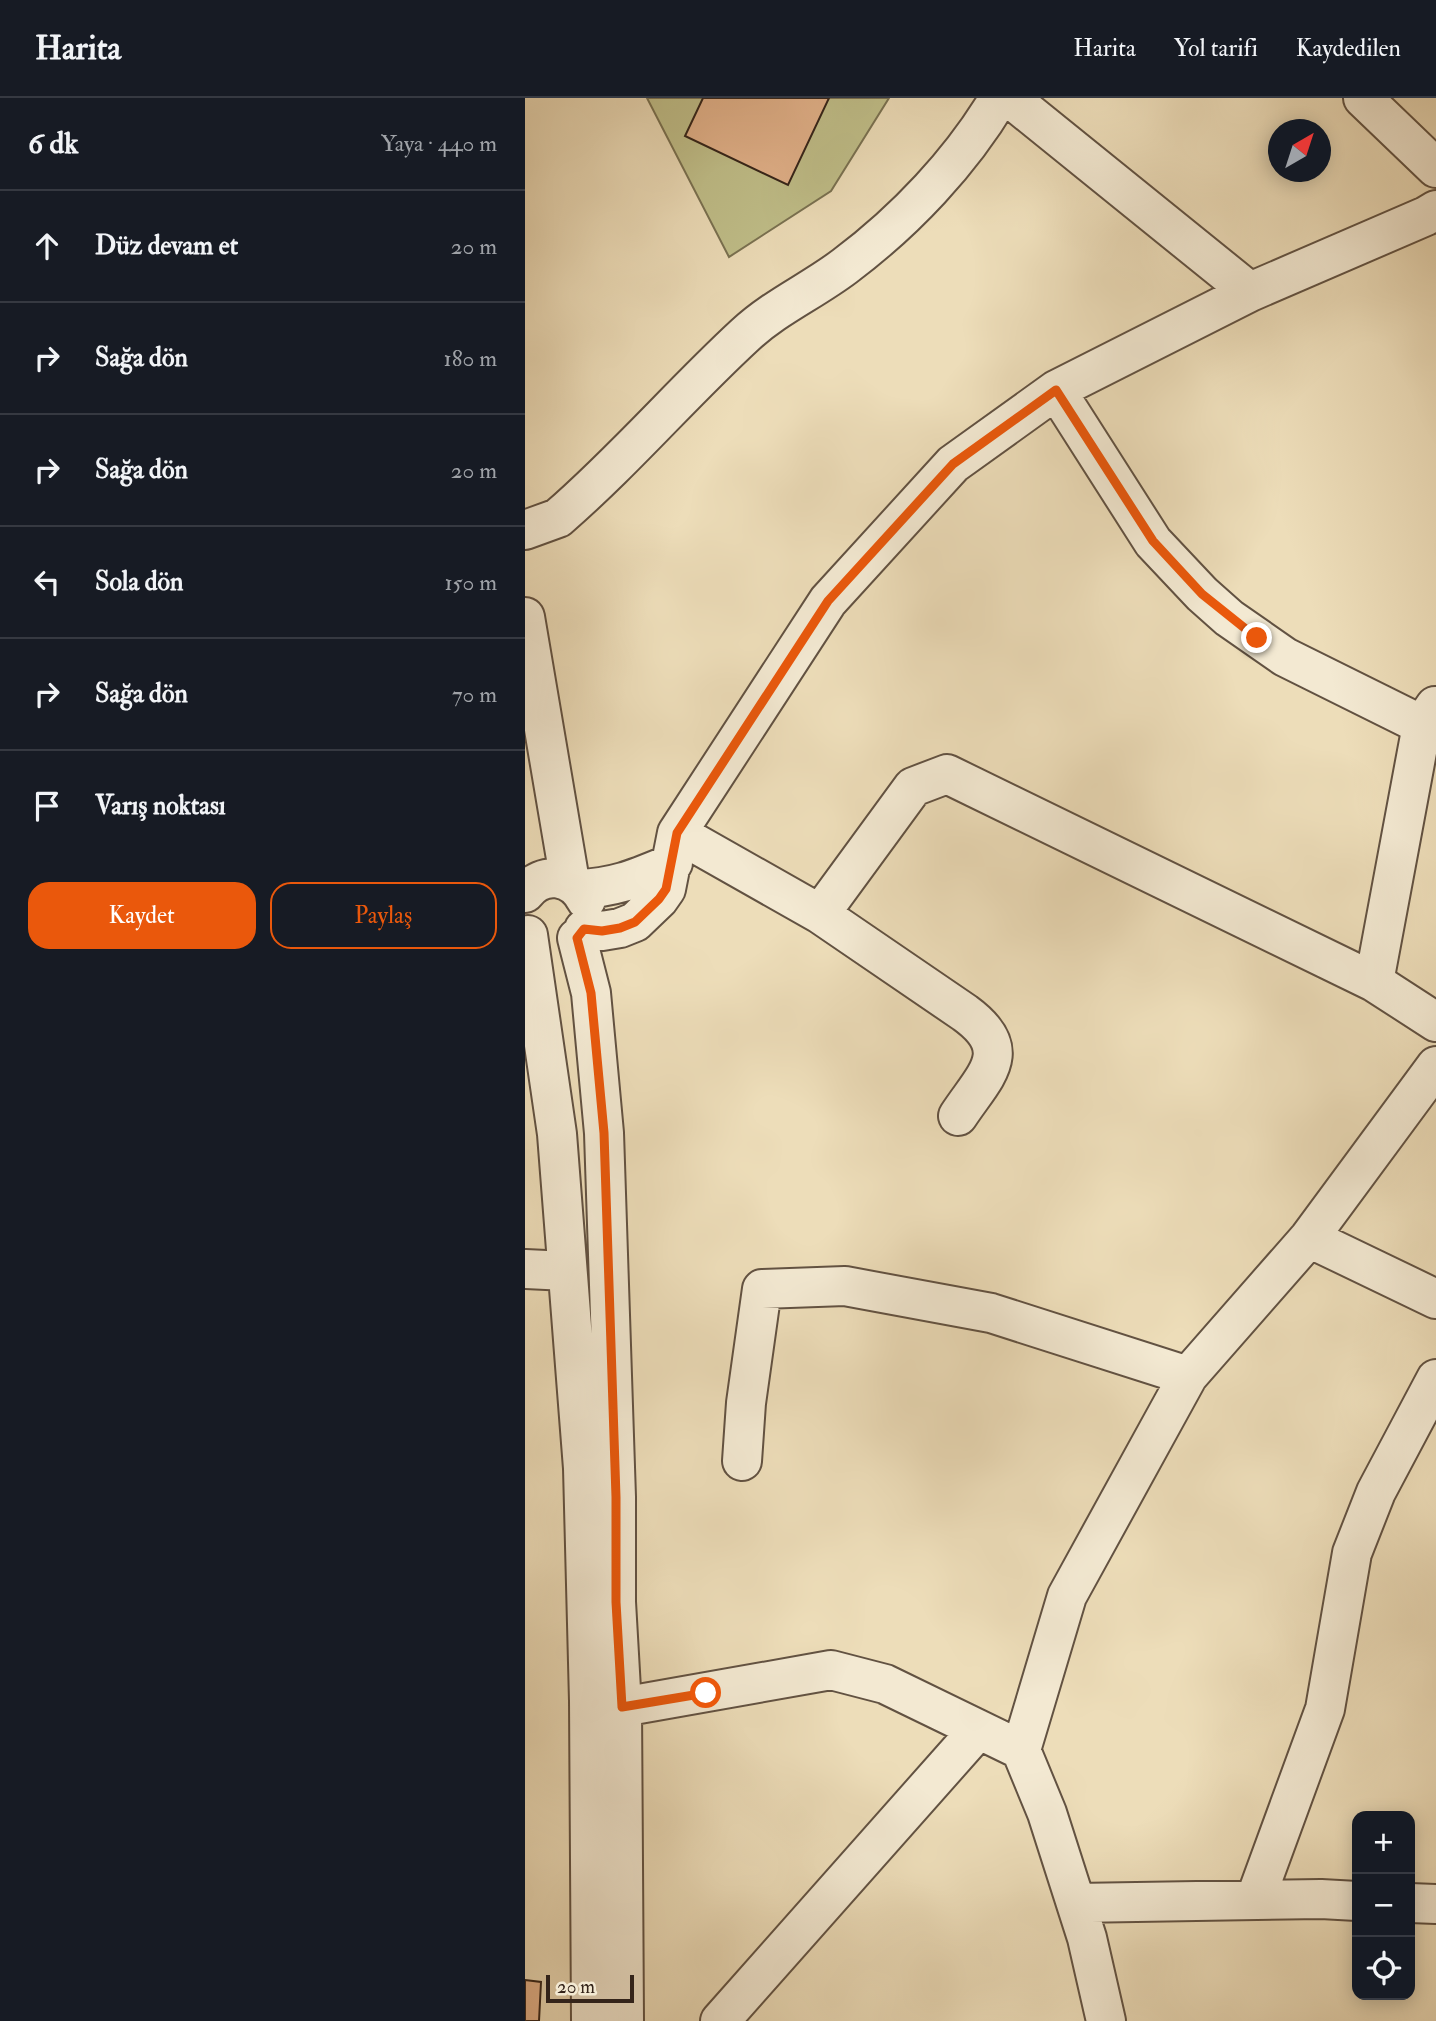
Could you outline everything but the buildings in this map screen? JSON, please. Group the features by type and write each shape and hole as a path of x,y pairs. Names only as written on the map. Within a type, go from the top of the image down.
{"street":[{"path":"525,530 558,518 754,327 783,305 845,266 891,227 979,131 999,98"},
{"path":"1010,98 1250,292"},
{"path":"1363,98 1436,168"},
{"path":"526,933 536,942 557,947 568,944 580,934 620,928 635,922 649,911 666,889 675,848 828,601 953,464 1056,390 1250,292 1433,216"},
{"path":"1056,390 1153,541 1202,594 1229,618 1285,657 1431,720 1374,982"},
{"path":"525,617 575,885 585,898 588,908 580,934 591,993 604,1133 616,1497 616,1602 622,1707 624,2021"},
{"path":"820,914 913,787 947,774 1374,982 1436,1021"},
{"path":"527,882 550,877 575,885 623,884 675,848"},
{"path":"675,848 820,914 965,1013 987,1031 994,1053 992,1066 958,1116"},
{"path":"526,933 557,1134 583,1468 589,1701 591,2021"},
{"path":"1106,2021 1076,1903 1047,1813 1021,1751 1067,1596 1188,1376 1309,1238 1436,1066"},
{"path":"1309,1238 1436,1299"},
{"path":"525,1269 567,1271"},
{"path":"742,1461 746,1403 762,1289 845,1286 991,1313 1188,1376"},
{"path":"1255,1900 1325,1709 1352,1553 1376,1492 1436,1379"},
{"path":"622,1707 831,1671 885,1684 1021,1751"},
{"path":"720,2021 978,1730"},
{"path":"1076,1903 1352,1901"},
{"path":"1415,1903 1436,1904"}],"shaded area":[{"path":"647,98 889,98 831,191 729,257"}],"route":[{"path":"706,1693 622,1707 616,1602 616,1497 604,1133 591,993 577,938 584,929 602,931 620,928 635,922 649,911 666,889 677,833 828,601 953,464 1056,390 1153,541 1202,594 1257,638"}]}
